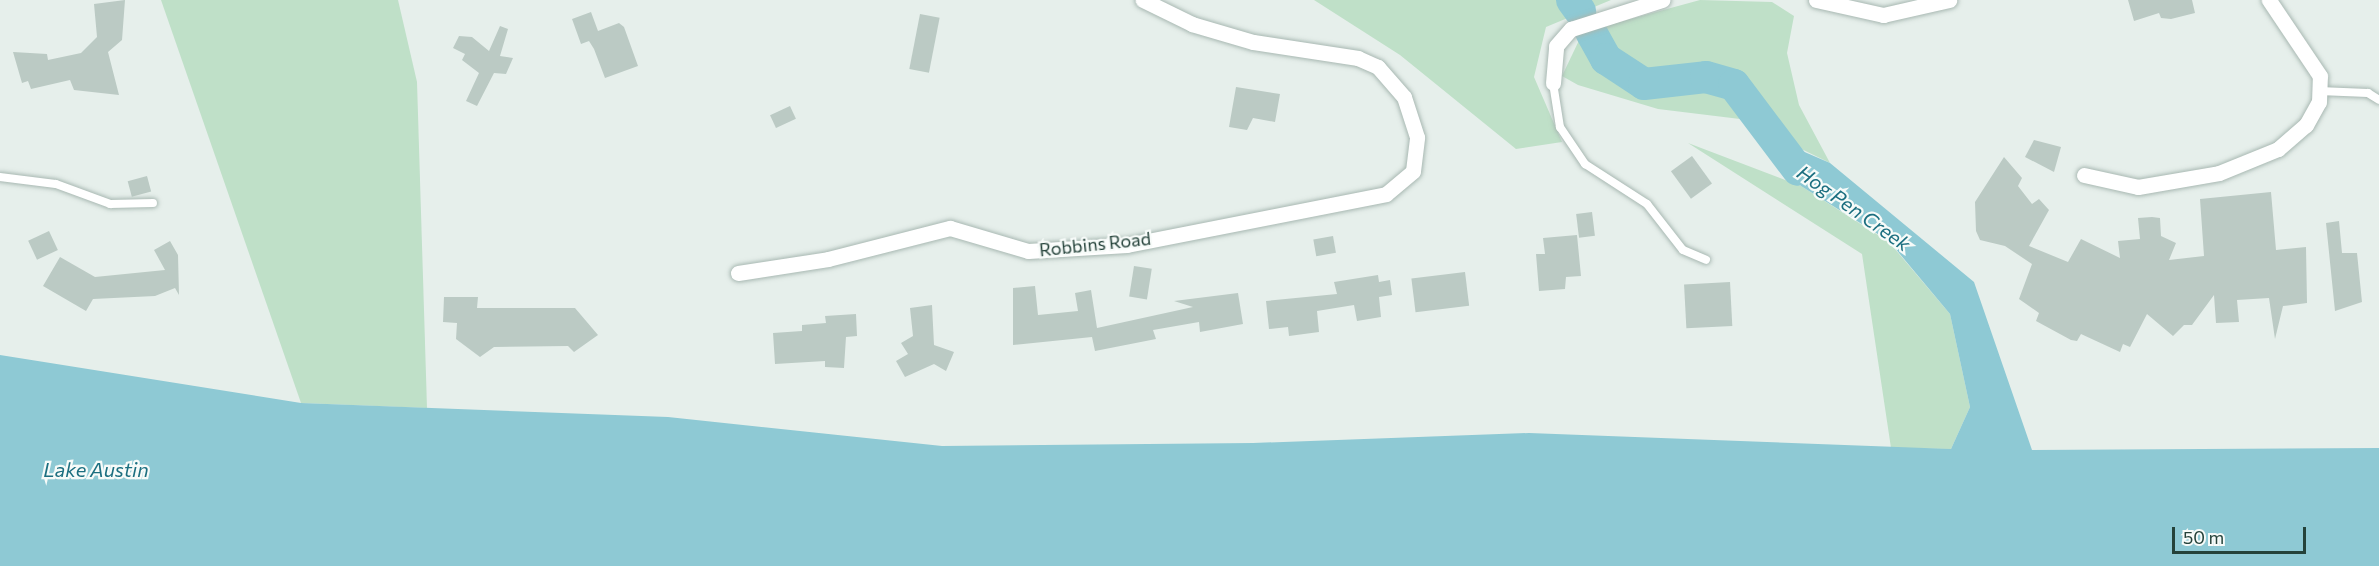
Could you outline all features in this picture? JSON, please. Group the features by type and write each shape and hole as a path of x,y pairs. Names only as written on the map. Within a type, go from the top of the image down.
{"street":[{"name":"Robbins Road","path":"738,273 828,259 950,228 1028,251 1127,244 1386,194 1413,171 1417,137 1404,97 1378,67 1358,57 1252,42 1192,24 1143,0"},
{"path":"1553,83 1556,46 1571,29 1662,0"},
{"path":"1816,0 1883,15 1949,0"},
{"path":"2084,175 2138,187 2218,173 2278,148 2306,124 2319,91 2311,56 2269,0"}],"lane":[{"path":"1553,83 1560,127 1585,164 1647,204 1683,250 1706,260"},
{"path":"2319,91 2368,93 2379,100"},
{"path":"0,177 56,184 110,204 153,203"}],"green space":[{"path":"161,0 398,0 417,82 427,408 301,403"},
{"path":"1314,0 1611,0 1546,27 1534,77 1562,142 1516,149 1400,55"},
{"path":"1700,0 1772,2 1794,16 1787,53 1799,105 1830,163 1740,119 1658,109 1578,85 1562,76 1583,32"},
{"path":"1688,143 1801,186 1889,242 1950,314 1970,407 1951,449 1891,448 1862,254"}],"water":[{"name":"Lake Austin","path":"1763,134 1830,163 1974,282 2032,450 2379,448 2379,566 0,566 0,355 301,403 668,417 942,446 1253,443 1529,433 1951,449 1970,407 1950,314 1889,241 1801,186"}],"building":[{"path":"125,0 122,40 108,52 119,95 74,90 70,80 31,89 28,81 22,83 13,52 47,54 48,60 81,53 97,37 94,4"},
{"path":"2128,0 2192,0 2195,13 2171,19 2161,18 2159,13 2134,21"},
{"path":"591,12 598,31 619,23 624,27 638,66 605,78 594,49 589,41 581,44 572,19"},
{"path":"920,14 940,18 929,73 909,69"},
{"path":"500,26 508,29 500,56 513,58 506,74 494,73 477,106 466,101 479,73 462,60 465,54 453,48 459,36 472,37 489,51"},
{"path":"1236,87 1280,94 1275,122 1253,118 1247,130 1229,127"},
{"path":"790,106 796,119 776,128 770,115"},
{"path":"2034,140 2061,147 2054,172 2025,157"},
{"path":"1692,156 1712,184 1691,199 1671,171"},
{"path":"2004,157 2022,178 2018,186 2032,204 2039,199 2049,210 2029,246 2068,262 2081,239 2120,258 2118,241 2140,239 2138,218 2152,217 2160,218 2161,236 2176,243 2169,260 2204,256 2200,199 2271,192 2276,250 2306,247 2307,303 2283,306 2275,339 2269,298 2237,300 2239,322 2216,323 2214,295 2192,325 2184,325 2173,336 2147,314 2130,347 2123,344 2120,352 2081,334 2077,341 2071,340 2036,321 2039,313 2019,299 2032,264 2005,246 1980,240 1976,231 1975,202"},
{"path":"147,176 151,191 132,197 128,181"},
{"path":"1592,212 1595,236 1579,238 1576,214"},
{"path":"2339,221 2342,253 2357,253 2362,302 2335,311 2326,223"},
{"path":"49,231 58,250 37,260 28,241"},
{"path":"1577,235 1581,276 1566,277 1565,289 1539,291 1536,254 1545,254 1543,238"},
{"path":"1333,236 1336,253 1316,256 1313,239"},
{"path":"170,241 178,255 179,295 175,288 155,296 93,299 86,311 43,286 60,257 95,277 165,270 154,250"},
{"path":"1134,266 1152,269 1147,299 1129,297"},
{"path":"1465,272 1469,306 1416,312 1411,279"},
{"path":"1378,275 1379,282 1390,280 1392,295 1379,297 1381,317 1357,321 1354,305 1317,311 1319,332 1289,336 1288,327 1269,329 1266,301 1337,294 1334,282"},
{"path":"1730,282 1732,326 1686,328 1684,284"},
{"path":"1035,286 1038,315 1078,311 1075,293 1091,290 1097,328 1193,307 1174,301 1238,293 1243,324 1200,332 1199,322 1153,330 1156,339 1095,351 1092,337 1013,345 1013,288"},
{"path":"444,297 478,297 477,308 575,308 598,335 574,352 568,346 494,347 480,357 456,339 457,323 443,322"},
{"path":"932,305 934,345 954,352 946,371 934,364 905,377 896,361 908,354 901,343 913,336 910,308"},
{"path":"856,314 857,336 846,337 844,368 825,367 825,361 775,364 773,333 802,331 802,325 826,323 825,316"}],"waterway":[{"name":"Hog Pen Creek","path":"1572,0 1580,11"},
{"name":"Hog Pen Creek","path":"1591,32 1606,59 1644,84 1706,77 1734,85 1798,170"}]}
